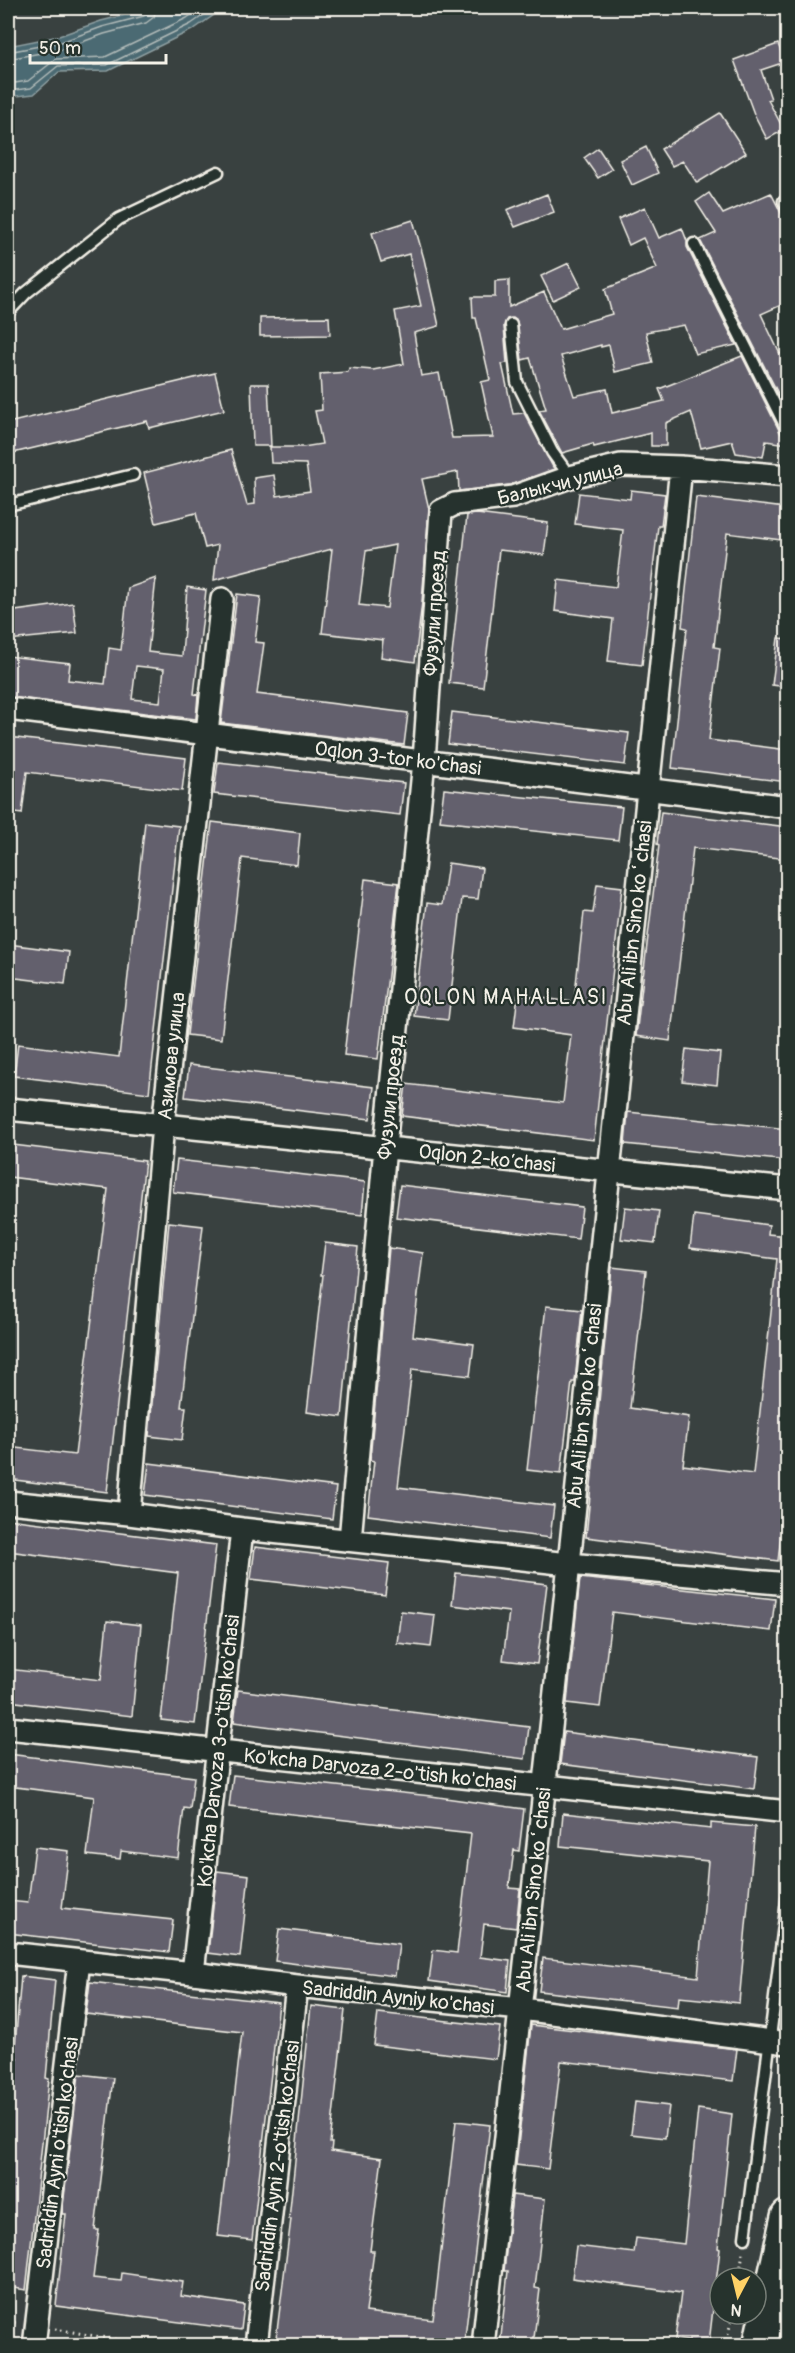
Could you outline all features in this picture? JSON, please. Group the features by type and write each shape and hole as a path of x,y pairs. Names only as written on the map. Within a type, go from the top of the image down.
{"main road":[{"path":"760,2346 788,2217"}],"street":[{"name":"Балыкчи улица","path":"441,511 455,504 513,497 570,477 621,465 681,467 788,476"},
{"name":"Abu Ali ibn Sino koʻchasi","path":"483,2346 569,1564 681,467"},
{"name":"Фузули проезд","path":"350,1540 385,1147 424,761 441,511"},
{"name":"Азимова улица","path":"129,1514 163,1125 222,599"},
{"name":"Oqlon 3-tor ko'chasi","path":"8,709 788,807"},
{"name":"Oqlon 2-ko‘chasi","path":"8,1109 788,1189"},
{"path":"8,1502 569,1564 788,1584"},
{"name":"Ko'kcha Darvoza 3-o'tish ko'chasi","path":"193,1973 242,1529"},
{"name":"Ko'kcha Darvoza 2-o'tish ko'chasi","path":"8,1728 788,1812"},
{"name":"Sadriddin Ayniy ko'chasi","path":"8,1953 521,2009 778,2042"},
{"name":"Sadriddin Ayni o'tish ko'chasi","path":"35,2336 79,1961"},
{"name":"Sadriddin Ayni 2-o'tish ko'chasi","path":"256,2346 297,1986"}],"lane":[{"path":"8,312 26,293 119,219 218,172"},
{"path":"694,244 788,431"},
{"path":"511,325 517,382 552,452 570,477"},
{"path":"8,505 133,475"},
{"path":"745,2238 778,2042 788,1893"}],"path":[{"path":"741,2266 745,2238"},
{"path":"8,2322 35,2336 153,2346"},
{"path":"724,2346 730,2326"}],"water":[{"path":"153,8 224,8 194,29 108,71 59,72 34,94 8,97 8,46 59,36 101,21"}],"building":[{"path":"778,44 785,62 761,70 771,99 768,100 784,130 767,139 754,114 734,60"},
{"path":"720,113 746,153 697,183 683,161 672,166 661,149"},
{"path":"646,147 658,173 632,185 620,160"},
{"path":"598,148 612,169 598,178 584,158"},
{"path":"709,193 723,214 771,193 788,227 788,302 761,314 780,354 788,350 788,413 700,240 716,233 696,202"},
{"path":"547,194 554,212 515,227 507,210"},
{"path":"645,207 659,238 682,228 687,247 736,345 695,354 684,325 646,332 653,363 615,372 609,345 561,356 574,396 607,389 612,413 664,401 659,389 742,356 781,434 788,438 788,444 766,441 763,457 736,453 732,441 701,448 691,412 666,423 666,446 651,446 651,433 594,447 593,444 562,453 539,410 546,409 530,358 522,360 517,321 513,318 507,319 504,326 507,363 502,364 513,414 524,413 554,469 510,485 459,491 458,472 422,479 429,509 415,662 381,657 383,640 322,633 332,549 214,580 218,545 205,548 196,513 156,523 144,473 231,450 247,505 255,504 254,478 274,475 277,496 310,491 306,464 271,463 270,447 303,447 322,444 315,411 322,410 320,374 348,372 349,368 373,370 404,364 395,311 421,306 409,254 381,262 372,233 413,220 439,326 414,333 421,376 439,373 452,438 493,437 481,382 490,380 476,318 473,318 472,297 495,297 495,281 509,280 509,307 544,292 561,329 612,314 605,289 657,268 643,238 629,245 618,219","holes":["395,545 387,608 359,605 366,551"]},
{"path":"569,263 581,287 553,300 541,276"},
{"path":"329,317 330,335 260,336 260,318"},
{"path":"215,373 224,410 149,428 147,421 13,453 8,423"},
{"path":"251,384 268,384 271,446 253,446"},
{"path":"631,490 665,494 661,526 658,526 642,665 608,661 613,619 555,611 558,580 616,587 623,530 575,524 579,493 630,499"},
{"path":"696,497 785,508 781,540 727,533 714,647 720,648 709,740 788,750 788,782 672,768 687,628 682,627"},
{"path":"477,514 548,523 544,555 499,550 483,687 449,683 467,515"},
{"path":"156,578 148,652 182,656 187,587 206,590 194,694 198,695 196,719 8,697 8,656 70,663 68,680 105,684 109,648 121,650 128,588","holes":["136,666 164,669 160,702 132,699"]},
{"path":"237,594 261,597 255,642 264,643 257,694 408,713 404,745 221,723"},
{"path":"73,603 77,633 8,640 8,612"},
{"path":"778,638 788,639 788,687 772,685"},
{"path":"452,712 629,733 625,765 448,744"},
{"path":"8,737 186,758 182,791 27,772 22,814 8,812"},
{"path":"218,762 404,783 400,815 214,794"},
{"path":"444,789 622,807 618,840 440,821"},
{"path":"661,812 788,827 788,859 693,848 670,1041 636,1036"},
{"path":"145,822 179,826 149,1093 14,1076 18,1044 119,1057"},
{"path":"212,822 300,833 297,865 242,858 221,1039 187,1035"},
{"path":"448,863 482,868 478,899 462,898 448,1020 414,1016 427,903 442,905"},
{"path":"365,879 399,883 378,1059 344,1055"},
{"path":"597,884 622,887 594,1140 402,1116 406,1084 563,1103 571,1035 514,1027 518,995 574,1002 584,912 593,913"},
{"path":"8,944 69,952 65,984 8,977"},
{"path":"686,1049 720,1053 717,1085 682,1081"},
{"path":"189,1065 374,1087 370,1119 185,1097"},
{"path":"628,1112 788,1129 788,1161 625,1144"},
{"path":"13,1145 145,1161 107,1492 8,1479 8,1447 75,1455 108,1189 9,1177"},
{"path":"177,1160 365,1182 362,1215 173,1192"},
{"path":"400,1185 582,1207 578,1239 396,1217"},
{"path":"625,1207 659,1211 655,1243 621,1239"},
{"path":"694,1215 769,1225 768,1234 788,1236 788,1480 778,1561 586,1537 612,1267 646,1271 630,1408 689,1417 683,1465 753,1474 777,1259 690,1248"},
{"path":"169,1222 203,1226 181,1407 186,1407 182,1440 149,1436"},
{"path":"325,1243 358,1247 342,1417 307,1412"},
{"path":"389,1248 423,1253 413,1336 474,1344 470,1376 412,1369 398,1487 554,1506 550,1538 368,1515 374,1461 370,1460"},
{"path":"546,1306 582,1310 575,1382 572,1382 561,1474 527,1470"},
{"path":"149,1463 336,1487 332,1519 145,1495"},
{"path":"8,1519 216,1545 195,1724 161,1720 178,1573 8,1551"},
{"path":"255,1547 389,1563 385,1595 251,1579"},
{"path":"456,1573 547,1584 537,1664 503,1660 509,1612 452,1605"},
{"path":"580,1578 775,1599 771,1631 612,1612 600,1707 567,1703"},
{"path":"401,1611 435,1615 431,1647 397,1643"},
{"path":"107,1621 141,1625 132,1716 8,1701 8,1669 101,1680"},
{"path":"238,1690 529,1727 525,1759 234,1722"},
{"path":"564,1732 758,1757 754,1789 560,1764"},
{"path":"8,1754 194,1777 190,1809 184,1808 178,1858 121,1851 120,1859 87,1855 94,1797 8,1786"},
{"path":"233,1775 431,1796 524,1809 519,1851 514,1850 509,1888 520,1889 516,1928 484,1924 480,1957 510,1961 507,1992 429,1981 433,1950 457,1953 471,1834 229,1807"},
{"path":"563,1813 711,1829 711,1823 755,1827 739,2003 679,1997 678,2007 539,1991 543,1958 698,1977 708,1861 560,1846"},
{"path":"35,1847 69,1851 62,1908 173,1920 169,1952 8,1933 8,1901 28,1903"},
{"path":"217,1871 249,1875 240,1957 208,1953"},
{"path":"279,1929 399,1944 395,1976 275,1961"},
{"path":"21,1976 55,1980 46,2078 49,2079 26,2290 8,2287 8,2145 17,2058 14,2057"},
{"path":"90,1982 279,2003 252,2240 218,2236 242,2032 86,2014"},
{"path":"311,2006 345,2010 331,2151 382,2158 370,2251 374,2251 366,2312 433,2320 456,2121 490,2125 464,2346 330,2346 276,2339 291,2219 289,2219"},
{"path":"378,2013 500,2027 496,2059 374,2045"},
{"path":"531,2025 737,2049 733,2081 561,2061 548,2169 516,2165"},
{"path":"79,2074 113,2078 95,2230 99,2230 93,2278 121,2281 122,2273 183,2282 181,2296 244,2305 241,2330 56,2306 66,2214 62,2214"},
{"path":"635,2102 669,2106 665,2138 631,2134"},
{"path":"698,2109 732,2114 718,2266 708,2266 708,2326 711,2326 709,2343 675,2339 681,2293 572,2278 576,2246 634,2253 636,2238 684,2244"},
{"path":"512,2195 545,2199 535,2288 540,2289 533,2346 500,2346 508,2271 504,2271"}],"district":[{"name":"OQLON MAHALLASI","path":"506,997"}]}
